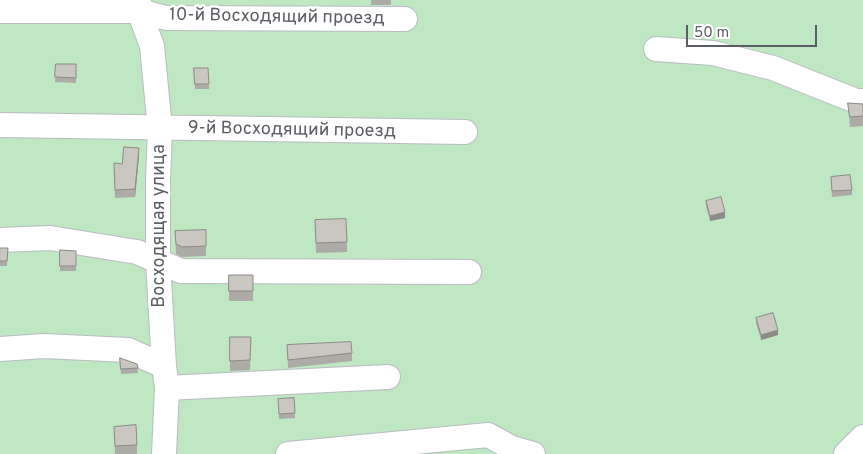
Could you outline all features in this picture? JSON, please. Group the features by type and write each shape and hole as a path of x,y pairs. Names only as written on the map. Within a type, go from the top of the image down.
{"street":[{"name":"10-й Восходящий проезд","path":"0,12 139,6 166,18 405,19"},
{"name":"Восходящая улица","path":"139,6 152,46 160,129 158,261 165,377 164,454"},
{"path":"656,49 713,53 773,68 856,101 863,101"},
{"name":"9-й Восходящий проезд","path":"0,125 135,126 160,129 465,132"},
{"path":"0,240 50,238 137,252 182,271 469,272"},
{"path":"0,349 44,346 128,350 165,377 388,378"},
{"path":"288,454 348,451 488,434 512,448 533,454"},
{"path":"846,454 863,437"}],"green space":[{"path":"0,0 863,0 863,454 0,454"}],"building":[{"path":"56,64 76,64 76,78 55,77"},
{"path":"194,68 208,68 209,84 195,84"},
{"path":"848,103 863,104 863,116 850,117"},
{"path":"124,147 139,148 135,189 115,190 114,163 122,164"},
{"path":"850,175 852,190 832,191 831,177"},
{"path":"721,197 725,212 710,216 706,201"},
{"path":"346,219 347,242 316,243 315,220"},
{"path":"206,230 206,246 182,247 176,244 175,231"},
{"path":"0,248 8,248 7,261 0,261"},
{"path":"60,250 76,251 76,266 60,266"},
{"path":"229,275 253,275 253,291 229,291"},
{"path":"773,313 778,330 761,335 756,318"},
{"path":"230,337 251,337 250,360 230,361"},
{"path":"351,342 352,353 288,360 287,345"},
{"path":"120,358 137,364 138,368 121,369"},
{"path":"294,398 295,413 279,414 278,399"},
{"path":"136,425 137,445 115,446 114,427"}]}
